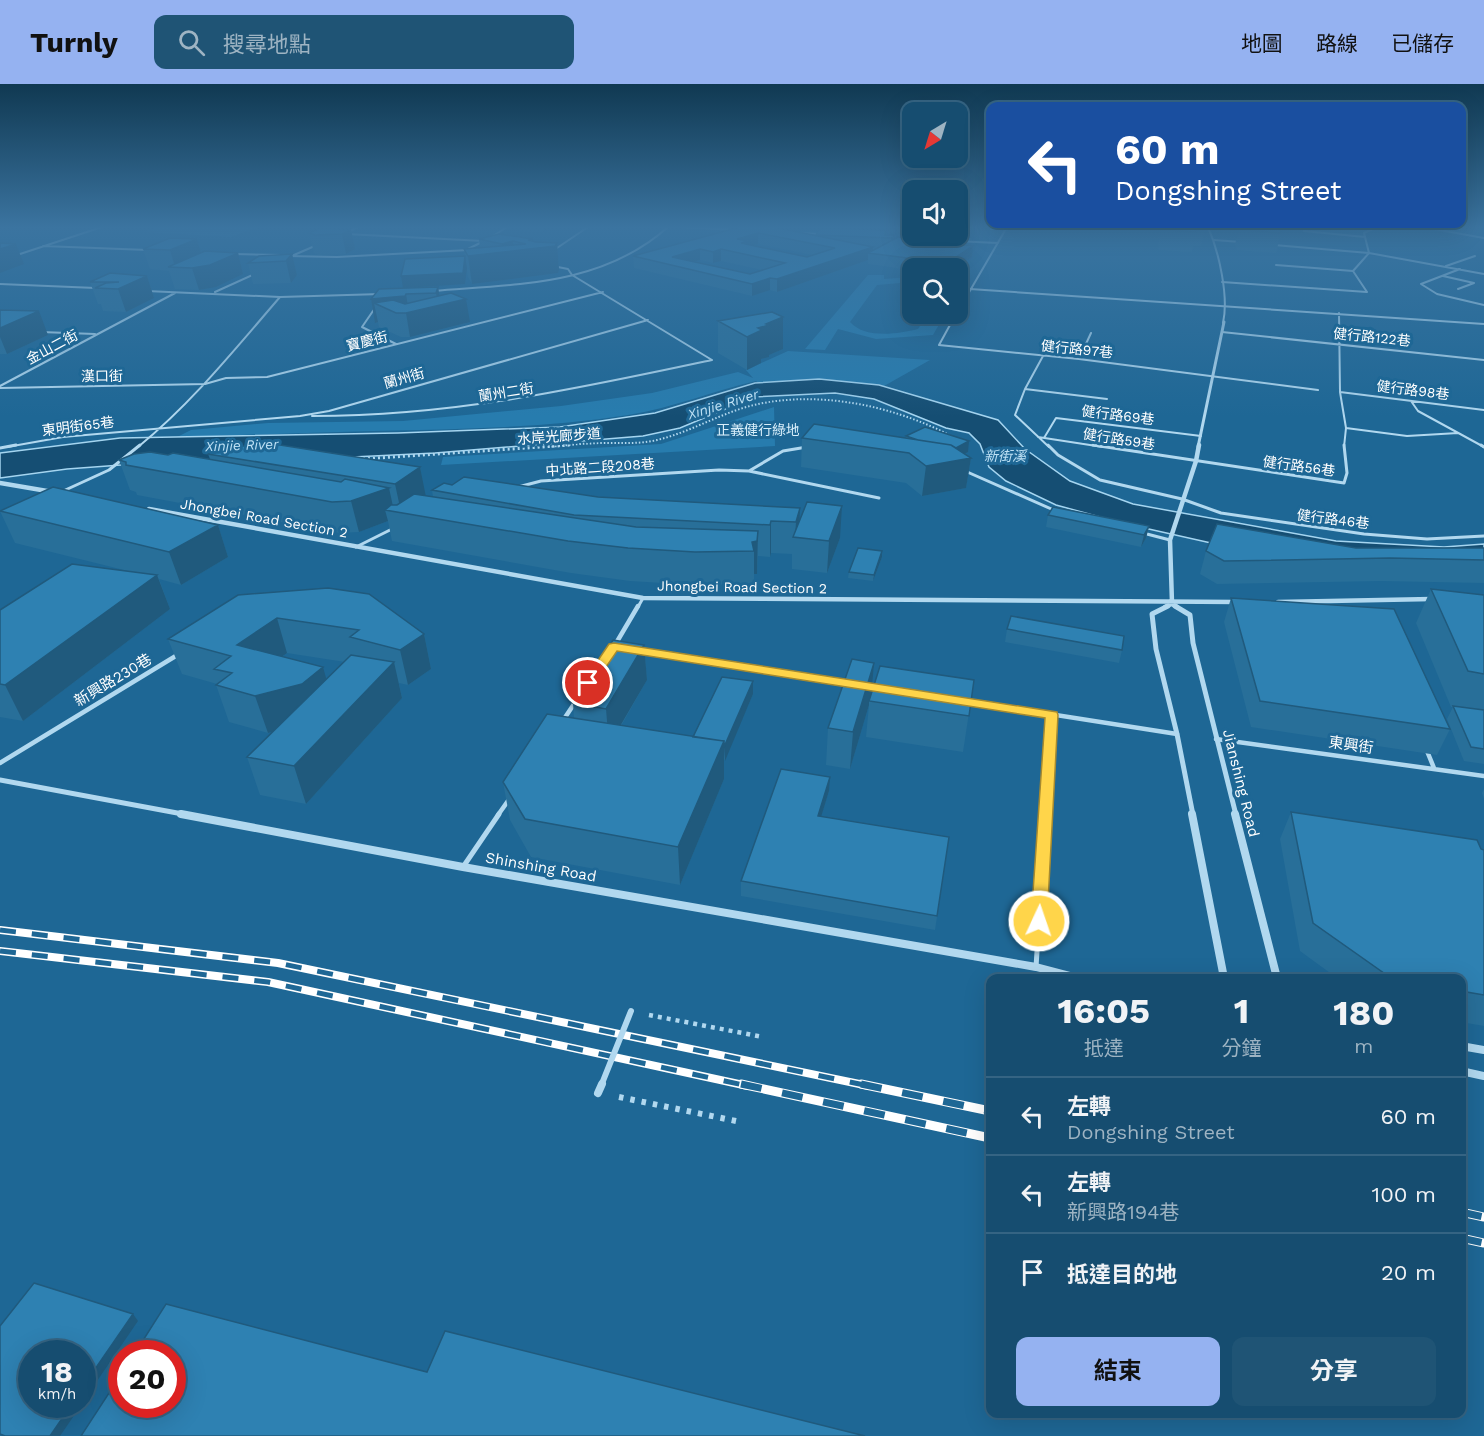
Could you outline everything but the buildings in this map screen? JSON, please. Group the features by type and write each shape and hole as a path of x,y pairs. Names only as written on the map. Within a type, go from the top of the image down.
{"street":[{"path":"1223,290 1227,307 1205,405 1196,461 1171,538 1172,603 1152,614 1156,649 1177,734 1223,974"},
{"path":"0,483 70,495"},
{"name":"Jhongbei Road Section 2","path":"139,507 643,598 1242,602"},
{"path":"1276,602 1438,598"},
{"name":"Jianshing Road","path":"1172,603 1190,615 1193,643 1276,974"},
{"name":"Shinshing Road","path":"0,780 463,867 1036,967 1063,974"},
{"path":"598,1093 631,1011"},
{"path":"1466,1047 1484,1050"},
{"path":"1466,1072 1484,1076"}],"lane":[{"path":"213,293 219,290"},
{"path":"424,291 437,290"},
{"path":"600,290 648,320"},
{"path":"986,290 1484,324"},
{"path":"1339,290 1367,292 1366,290"},
{"path":"1431,290 1437,294 1484,305"},
{"path":"141,291 280,297 386,294 381,301"},
{"name":"金山二街","path":"0,387 176,292"},
{"name":"寶慶街","path":"205,384 226,378 267,377 603,292"},
{"path":"49,497 109,470 160,429 205,384 280,297"},
{"path":"376,308 362,327 396,344"},
{"name":"健行路56巷","path":"1196,461 1344,483 1347,473 1344,446 1346,428 1340,392 1339,314"},
{"name":"蘭州二街","path":"300,416 419,414 484,407 712,360 648,320"},
{"name":"蘭州街","path":"160,429 300,416 329,411 648,320"},
{"name":"健行路97巷","path":"951,324 939,345 1079,359 1213,376"},
{"path":"33,331 98,334"},
{"name":"健行路122巷","path":"1222,332 1484,360"},
{"path":"1079,359 1091,333"},
{"path":"1044,356 1025,389 1107,399"},
{"path":"1213,376 1318,390"},
{"name":"漢口街","path":"0,387 205,384"},
{"name":"健行路46巷","path":"1025,389 1015,415 1058,455 1100,480 1182,500 1221,513 1364,534 1427,539 1484,536"},
{"name":"健行路98巷","path":"1340,392 1484,410"},
{"path":"1411,401 1418,411 1484,447"},
{"name":"健行路69巷","path":"1044,438 1056,418 1201,436"},
{"path":"1346,428 1407,436 1458,433"},
{"name":"東明街65巷","path":"0,448 63,437 160,429"},
{"name":"健行路59巷","path":"1038,437 1196,461"},
{"path":"749,471 783,451 814,447"},
{"path":"955,468 975,474 1058,512"},
{"name":"中北路二段208巷","path":"508,490 541,481 719,470 749,471 879,498"},
{"path":"356,547 400,526"},
{"path":"1136,531 1171,538"},
{"path":"626,648 614,647 643,598"},
{"name":"新興路230巷","path":"0,763 188,648"},
{"path":"637,650 850,683"},
{"path":"561,723 581,694"},
{"path":"957,700 1177,734"},
{"path":"1036,967 1052,715"},
{"name":"東興街","path":"1216,739 1484,776"},
{"path":"1425,746 1434,768"},
{"path":"463,867 515,790"}],"path":[{"name":"水岸光廊步道","path":"354,459 642,443 758,404 803,400 859,405 906,417 952,436"},
{"path":"631,1011 763,1037"},
{"path":"598,1093 736,1121"}],"green space":[{"path":"855,290 873,290 850,322 864,331 882,334 918,329 921,324 939,324 933,335 876,339 838,329 825,350 805,349"},
{"path":"788,351 930,360 877,390 763,387 756,381 644,412 565,423 177,437 191,430 268,423 403,421 561,406 652,393 738,372 753,378 746,370"},
{"name":"正義健行綠地","path":"774,407 775,446 441,465 443,457 661,444"}],"water":[{"name":"新街溪","path":"819,379 879,385 998,420 1025,449 1070,481 1133,504 1336,541 1444,547 1484,544 1484,568 1211,543 1122,523 1056,505 1006,481 989,467 980,444 969,433 946,428 874,399 835,393 754,397 680,428 643,436 435,453 270,461 148,463 67,469 0,478 0,453 120,438 398,433 560,427 655,413 755,383"}],"railway":[{"path":"0,930 278,963 869,1086"},
{"path":"0,951 268,982 748,1086"},
{"path":"741,1084 986,1137"},
{"path":"861,1084 986,1110"},
{"path":"1466,1213 1484,1217"},
{"path":"1466,1239 1484,1243"}],"route":[{"path":"588,683 614,647 1052,715 1039,921"}],"water label":[{"name":"Xinjie River","path":"723,404"},
{"name":"Xinjie River","path":"242,445"}]}
